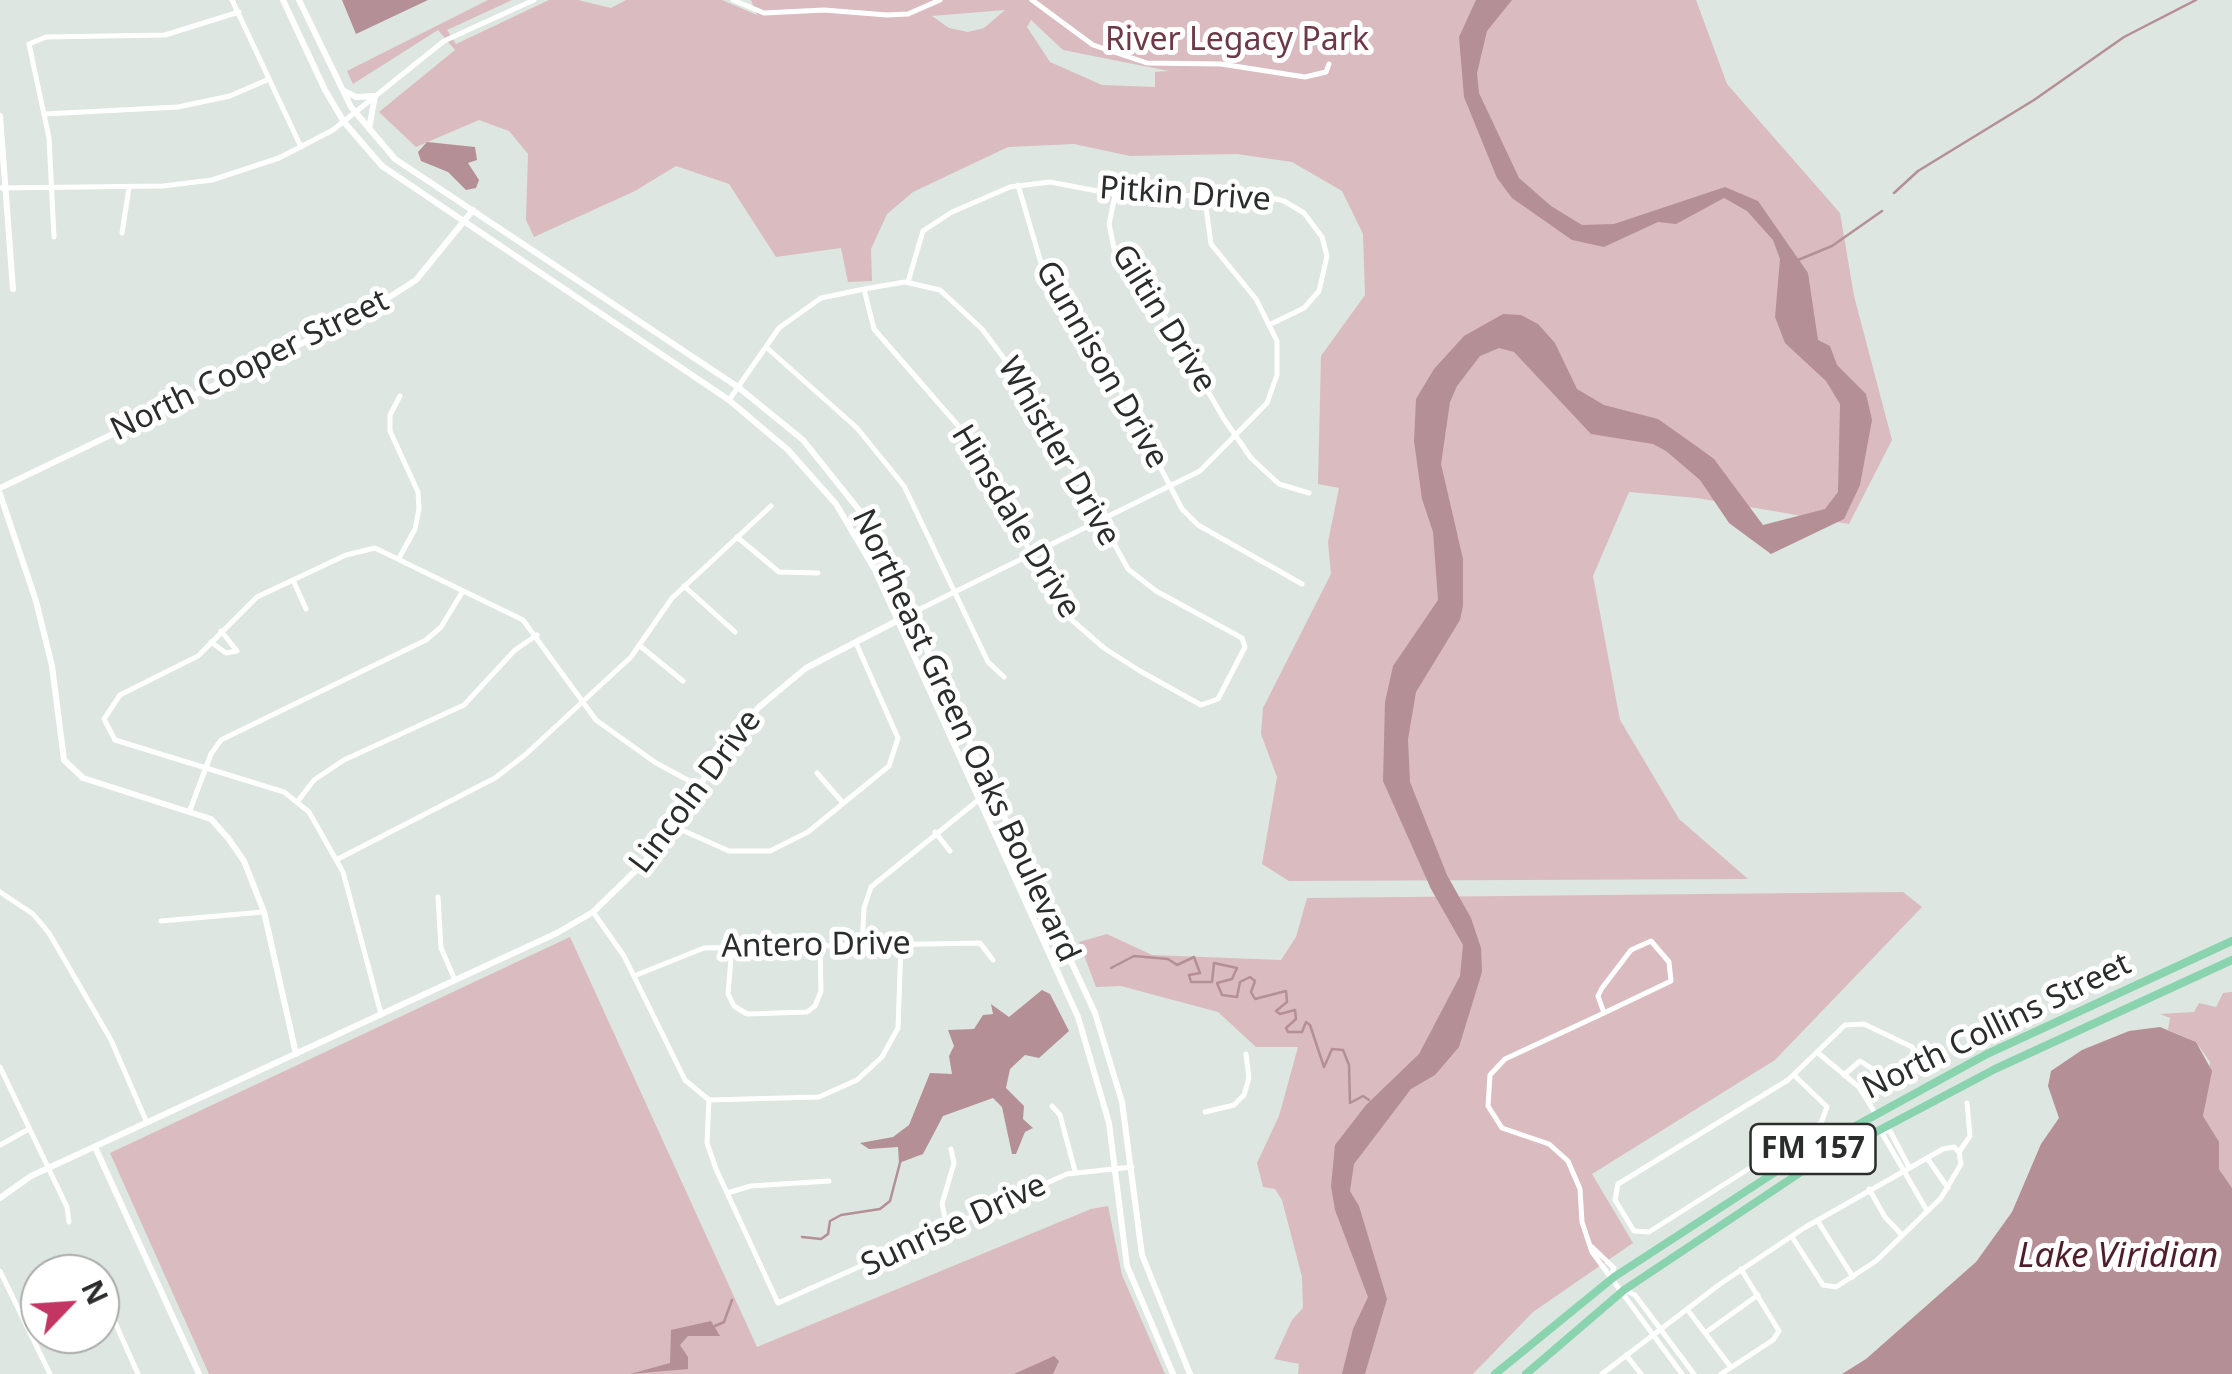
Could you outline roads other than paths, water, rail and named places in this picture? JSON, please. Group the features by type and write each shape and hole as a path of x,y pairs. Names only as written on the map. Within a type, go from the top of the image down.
{"main road":[{"name":"Northeast Green Oaks Boulevard","path":"283,0 344,122 382,166 729,400 780,442 836,504 862,544 1090,1052 1109,1123 1128,1266 1172,1374"},
{"name":"Northeast Green Oaks Boulevard","path":"299,0 355,113 395,159 738,387 803,440 850,496 884,550 1099,1026 1122,1102 1145,1266 1190,1374"},
{"path":"341,89 356,97 376,96 368,130"},
{"path":"0,116 2,188 13,289"},
{"name":"North Cooper Street","path":"0,491 363,314 416,280 473,210"},
{"path":"562,289 570,276"},
{"path":"0,491 44,633 64,760 83,778 211,819 228,838 244,861 264,912 296,1054"},
{"name":"Lincoln Drive","path":"0,1198 50,1168 593,912 634,876 675,827 724,746 758,708 806,668 912,614"},
{"name":"North Collins Street","path":"1496,1374 1613,1276 1875,1113 1987,1054 2232,941"},
{"name":"North Collins Street","path":"1526,1374 1624,1290 1784,1183 1994,1069 2232,962"},
{"path":"1875,1113 1884,1129"},
{"path":"95,1147 199,1374"}],"street":[{"path":"232,0 301,147"},
{"path":"2,188 129,188 212,180 301,147 344,122 444,42 534,0"},
{"path":"733,0 764,12 824,10 887,15 908,14 940,0"},
{"path":"1032,0 1093,46 1147,62 1221,64 1305,77 1326,72 1329,64"},
{"path":"54,238 45,114 28,51 32,42 46,37 165,35 239,12"},
{"path":"45,114 178,107 230,96 269,79"},
{"name":"Pitkin Drive","path":"908,282 924,232 952,212 1018,185 1050,182 1115,196 1250,193 1284,200 1304,213 1322,237 1327,268 1319,291 1304,308 1271,324"},
{"name":"Gunnison Drive","path":"1018,185 1046,280 1114,378 1182,509 1198,525 1302,584"},
{"path":"122,233 129,188"},
{"path":"1204,193 1211,244 1271,324"},
{"name":"Giltin Drive","path":"1115,196 1109,224 1114,248 1156,302 1236,438 1280,484 1309,493"},
{"name":"Whistler Drive","path":"729,400 766,347 799,310 821,298 908,282 931,286 952,297 982,329 1044,415 1122,560 1142,582 1242,638 1245,647 1213,703"},
{"name":"Hinsdale Drive","path":"864,289 874,329 962,429 1055,602 1080,630 1140,672 1201,705 1213,703"},
{"name":"Lincoln Drive","path":"912,614 1032,557 1214,461 1266,404 1274,386 1278,350 1271,324"},
{"path":"766,347 808,380 882,455 923,518 988,662 1004,677"},
{"path":"400,396 390,415 390,431 418,492 415,528 400,558"},
{"path":"338,859 495,778 640,645 657,615 684,586 771,506"},
{"path":"737,537 779,572 818,573"},
{"path":"381,1014 338,859 319,825 298,801 284,792 115,740 105,721 120,696 194,659 252,601 360,550 374,548 504,607 538,634 582,702 616,736 699,786"},
{"path":"293,580 306,609"},
{"path":"684,586 734,632"},
{"path":"190,810 216,746 231,734 426,640 441,627 463,590"},
{"path":"211,642 226,653 237,651 222,631"},
{"path":"298,801 314,780 344,760 464,706 514,650 538,634"},
{"path":"675,827 728,850 770,850 808,832 889,766 898,745 894,726 855,641"},
{"path":"640,645 683,681"},
{"path":"817,773 843,802"},
{"path":"862,946 864,908 871,887 977,796 992,789"},
{"path":"935,832 950,851"},
{"path":"0,892 34,914 49,933 111,1040 147,1123"},
{"path":"438,897 442,948 455,980"},
{"path":"162,921 264,912"},
{"path":"593,912 634,976 684,1080 709,1100 819,1097 858,1080 882,1057 898,1028 902,944"},
{"path":"1604,1013 1598,996 1602,988 1631,950 1651,942 1669,962 1671,981 1604,1013 1505,1060 1490,1075 1487,1094 1493,1118 1502,1128 1549,1144 1568,1161 1580,1189 1582,1222 1607,1275 1613,1276 1624,1290 1627,1302 1682,1374"},
{"name":"Antero Drive","path":"634,976 688,951 732,947 980,943 993,960"},
{"path":"732,947 728,994 732,1004 746,1014 807,1012 815,1006 821,991 820,946"},
{"path":"1794,1075 1827,1107 1821,1123 1644,1234 1634,1231 1613,1191 1794,1075 1850,1023 1864,1024 1918,1053 1920,1068 1882,1084 1865,1062 1855,1064 1844,1075"},
{"path":"1817,1052 1859,1087 1875,1113"},
{"path":"1205,1112 1234,1105 1244,1096 1249,1078 1246,1054"},
{"path":"0,1067 50,1168 67,1207 68,1222"},
{"path":"709,1100 708,1143 727,1193 750,1186 829,1181"},
{"path":"1792,1236 1822,1285 1836,1287 1853,1277 1948,1188 1961,1164 1959,1152 1970,1136 1967,1103"},
{"path":"1052,1106 1060,1114 1075,1171"},
{"path":"0,1145 29,1129"},
{"path":"1884,1129 1882,1134 1926,1210"},
{"path":"1602,1374 1740,1270 1817,1220 1927,1158 1950,1147 1959,1152"},
{"path":"948,1228 942,1204 954,1163 951,1149"},
{"path":"1927,1158 1948,1188"},
{"name":"Sunrise Drive","path":"727,1193 780,1302 1075,1171 1132,1166"},
{"path":"1870,1189 1885,1217 1902,1234"},
{"path":"1817,1220 1853,1277"},
{"path":"1721,1374 1777,1336 1776,1322 1740,1270"},
{"path":"0,1271 20,1309"},
{"path":"1624,1290 1636,1296 1694,1374"},
{"path":"1705,1333 1758,1295"},
{"path":"1686,1309 1731,1367"},
{"path":"120,1334 138,1374"},
{"path":"1626,1355 1641,1374"}],"water":[{"path":"342,0 428,0 356,34"},
{"path":"1476,0 1512,0 1487,31 1477,73 1479,93 1519,178 1551,206 1582,225 1614,224 1725,187 1758,201 1808,273 1818,340 1830,346 1837,365 1866,394 1872,420 1860,485 1844,519 1771,554 1729,523 1700,480 1666,451 1653,444 1591,434 1514,352 1499,348 1480,356 1457,386 1450,402 1441,464 1463,559 1463,606 1460,620 1416,692 1408,739 1410,782 1447,875 1471,918 1481,948 1482,972 1459,1047 1435,1075 1411,1089 1354,1164 1350,1191 1359,1206 1387,1299 1365,1374 1342,1374 1353,1329 1368,1297 1335,1210 1331,1186 1335,1145 1366,1105 1419,1054 1460,976 1463,945 1431,889 1383,781 1385,702 1393,666 1438,600 1433,532 1422,499 1414,441 1416,399 1434,369 1464,336 1503,314 1521,315 1538,324 1555,343 1577,389 1604,405 1658,419 1699,448 1714,459 1763,525 1825,509 1838,492 1840,404 1826,381 1785,343 1775,317 1780,259 1773,240 1747,211 1724,198 1676,224 1658,222 1604,247 1572,240 1512,198 1497,178 1464,97 1459,37"},
{"path":"427,142 475,147 477,160 468,163 479,180 476,188 466,190 448,172 421,161 418,152"},
{"path":"1042,990 1050,994 1069,1031 1039,1058 1025,1055 1010,1069 1006,1088 1024,1106 1023,1119 1033,1128 1025,1132 1016,1154 1012,1154 1002,1107 993,1098 943,1116 923,1154 899,1163 898,1147 869,1149 860,1143 893,1137 909,1125 930,1073 952,1074 949,1056 954,1046 948,1030 974,1029 983,1015 993,1014 991,1004 1009,1017"},
{"name":"Lake Viridian","path":"2160,1027 2196,1042 2212,1071 2203,1116 2219,1142 2219,1169 2232,1188 2232,1374 1842,1374 1866,1359 1976,1262 2012,1212 2041,1144 2059,1118 2048,1086 2051,1071 2082,1050 2129,1031"},
{"path":"711,1321 720,1336 688,1336 680,1345 688,1357 688,1369 630,1374 670,1363 671,1330"},
{"path":"1054,1356 1059,1361 1053,1374 1014,1374"}],"waterway":[{"path":"1894,193 1918,171 2034,100 2124,37 2196,0"},
{"path":"1798,260 1832,246 1882,211"},
{"path":"1111,968 1134,956 1168,959 1177,965 1194,957 1200,973 1189,975 1191,982 1212,982 1214,963 1237,968 1232,979 1217,983 1222,995 1237,997 1240,982 1250,977 1255,981 1251,992 1255,999 1286,991 1287,1002 1276,1011 1280,1014 1295,1010 1296,1019 1286,1028 1288,1032 1302,1032 1306,1022 1310,1025 1324,1067 1332,1049 1343,1050 1349,1065 1350,1103 1363,1096 1369,1100"},
{"path":"802,1237 821,1239 828,1234 830,1221 841,1215 880,1209 890,1201 901,1159"},
{"path":"715,1326 724,1322 732,1300"}],"park label":[{"name":"River Legacy Park","path":"1237,41"}]}
